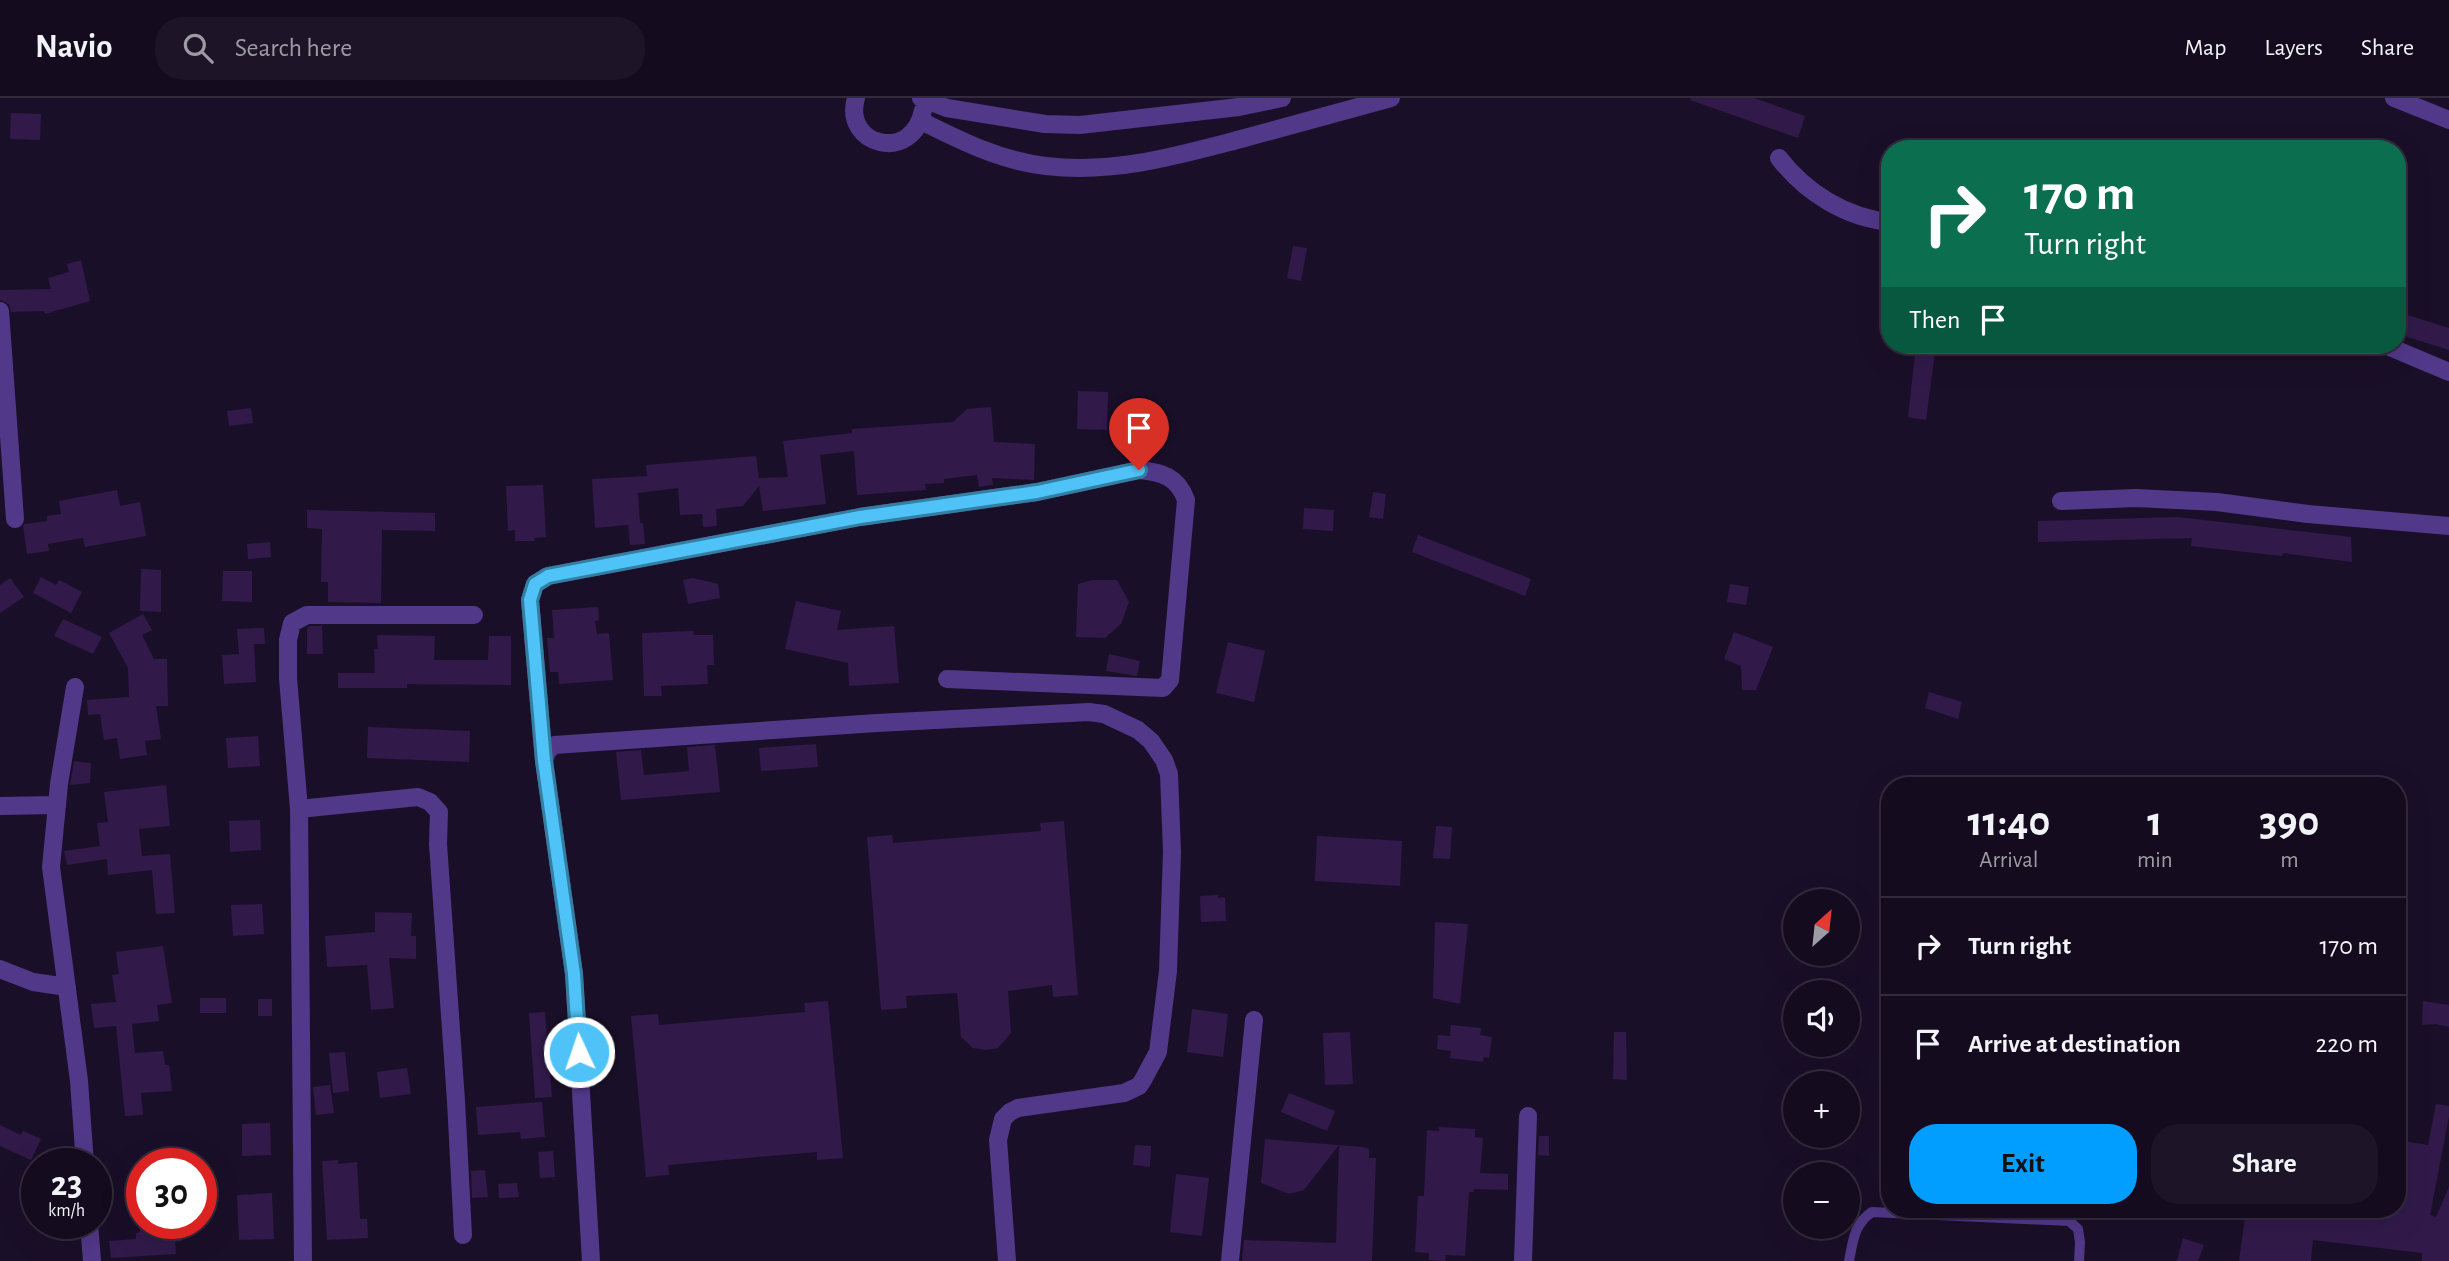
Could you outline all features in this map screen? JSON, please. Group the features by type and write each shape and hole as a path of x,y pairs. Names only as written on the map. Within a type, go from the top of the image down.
{"street":[{"path":"856,98 853,112 856,122 862,132 883,144 906,139 915,131 921,121 921,98"},
{"path":"921,98 947,108 1045,124 1080,125 1239,107 1282,98"},
{"path":"921,121 975,148 1016,160 1047,166 1096,168 1148,163 1391,98"},
{"path":"2394,98 2449,120"},
{"path":"1779,158 1793,176 1810,191 1858,215 1881,220"},
{"path":"0,311 15,519"},
{"path":"2406,354 2449,372"},
{"path":"591,1261 574,974 544,761 530,600 535,584 548,576 860,517 1037,492 1139,470 1155,471 1172,478 1182,488 1186,500 1170,680 1163,688 947,679"},
{"path":"2061,501 2136,498 2217,502 2449,526"},
{"path":"303,1261 299,809 288,678 288,640 292,623 307,615 474,615"},
{"path":"75,687 57,805 51,867 79,1081 84,1148"},
{"path":"544,761 547,752 554,745 850,724 1089,712 1118,720 1139,730 1151,741 1164,760 1169,774 1172,852 1168,971 1158,1052 1139,1086 1124,1093 1018,1108 1003,1119 998,1140 1007,1261"},
{"path":"299,809 418,797 436,807 439,812 438,844 463,1235"},
{"path":"0,806 57,805"},
{"path":"0,969 33,982 67,987"},
{"path":"1230,1261 1254,1020"},
{"path":"1523,1261 1528,1116"},
{"path":"90,1239 92,1261"}],"lane":[{"path":"1849,1261 1856,1230 1863,1218 1872,1212 1881,1212"},
{"path":"1990,1218 2069,1222 2078,1229 2079,1261"}],"building":[{"path":"1754,98 1805,116 1798,138 1690,100"},
{"path":"11,113 41,114 40,140 10,139"},
{"path":"1293,246 1307,248 1301,281 1287,278"},
{"path":"81,260 90,301 45,314 44,311 11,312 9,304 0,300 0,290 51,289 48,278 69,272 67,264"},
{"path":"2406,315 2449,328 2449,350 2406,337"},
{"path":"1915,354 1935,354 1926,420 1908,417"},
{"path":"1078,391 1108,392 1107,430 1077,429"},
{"path":"991,407 994,442 1035,444 1034,480 992,478 993,485 979,487 977,475 944,479 944,483 925,484 926,490 857,495 854,451 820,455 826,504 763,511 759,486 743,506 716,509 717,526 703,527 702,514 680,515 678,488 638,493 645,544 630,545 628,525 595,528 592,479 647,476 646,465 756,456 759,478 788,477 783,441 852,433 852,429 953,422 967,409"},
{"path":"251,408 253,423 229,426 227,411"},
{"path":"543,485 546,537 534,538 535,541 515,541 515,530 508,531 506,486"},
{"path":"117,490 120,506 140,502 146,536 85,547 83,538 48,544 49,551 27,554 23,526 25,524 47,521 47,516 61,514 59,501"},
{"path":"1373,492 1386,494 1383,519 1369,517"},
{"path":"1304,508 1334,510 1333,531 1303,529"},
{"path":"307,510 435,513 435,531 382,530 381,603 328,602 328,582 321,582 322,529 307,528"},
{"path":"2178,517 2351,537 2352,562 2283,553 2282,556 2191,546 2192,538 2038,542 2038,521"},
{"path":"1418,535 1531,579 1525,596 1412,552"},
{"path":"270,542 271,557 248,559 247,544"},
{"path":"141,569 161,570 161,612 140,611"},
{"path":"223,571 252,571 252,602 222,601"},
{"path":"41,577 56,585 59,580 82,592 71,613 33,593"},
{"path":"10,578 24,597 0,613 0,585"},
{"path":"693,578 718,584 720,598 688,604 683,580"},
{"path":"1092,580 1117,580 1129,602 1121,624 1105,638 1076,637 1078,584"},
{"path":"1730,584 1749,587 1746,605 1727,602"},
{"path":"796,601 841,611 837,630 894,626 899,683 849,686 848,663 785,649"},
{"path":"598,607 599,620 595,621 597,634 609,633 613,680 559,684 558,672 550,672 547,638 554,638 552,610"},
{"path":"143,614 152,630 142,635 154,659 167,659 168,706 156,706 161,739 145,741 147,755 120,759 117,738 104,740 100,714 88,715 87,700 129,697 128,668 109,633"},
{"path":"63,619 102,637 93,654 54,636"},
{"path":"322,626 323,654 307,654 307,628"},
{"path":"264,628 265,644 254,644 256,682 224,684 222,655 239,654 237,629"},
{"path":"693,631 694,635 713,635 714,665 707,665 708,684 661,686 662,696 644,696 642,633"},
{"path":"1734,632 1773,647 1756,690 1742,690 1741,666 1724,659"},
{"path":"377,635 435,636 434,660 488,660 489,636 511,636 511,685 407,684 407,688 338,688 338,673 375,673 374,649 378,649"},
{"path":"1228,642 1265,651 1254,702 1216,693"},
{"path":"1109,654 1140,661 1137,676 1106,671"},
{"path":"1929,692 1962,702 1958,719 1925,708"},
{"path":"368,727 470,731 469,762 367,758"},
{"path":"258,736 260,766 228,768 226,738"},
{"path":"816,744 818,767 761,771 759,748"},
{"path":"715,745 720,792 621,800 616,752 641,750 644,775 689,771 687,747"},
{"path":"74,761 91,763 90,783 70,785"},
{"path":"166,785 170,826 139,829 142,856 170,854 175,913 156,914 152,870 108,875 107,859 67,865 64,851 100,846 97,823 108,822 104,792"},
{"path":"260,820 261,850 230,852 229,821"},
{"path":"1064,821 1078,995 1053,997 1052,985 1008,991 1011,1033 998,1048 986,1050 973,1048 961,1037 957,993 906,996 907,1008 881,1010 867,837 892,835 893,843 1041,831 1040,823"},
{"path":"1436,826 1452,827 1450,859 1433,858"},
{"path":"1317,836 1402,841 1400,886 1315,881"},
{"path":"1218,895 1218,898 1225,897 1226,921 1201,922 1200,896"},
{"path":"262,904 264,934 233,936 231,905"},
{"path":"375,912 412,913 411,936 416,936 416,959 389,958 394,1008 371,1010 367,965 327,967 325,936 375,932"},
{"path":"1435,922 1468,924 1460,1004 1433,998"},
{"path":"163,946 172,1003 157,1005 159,1021 132,1024 135,1053 163,1051 165,1065 169,1065 172,1091 141,1093 143,1115 125,1116 116,1026 94,1028 91,1004 116,1002 112,975 119,974 116,952"},
{"path":"200,998 226,998 226,1013 200,1013"},
{"path":"258,999 272,999 272,1016 258,1016"},
{"path":"828,1001 843,1158 817,1160 817,1152 668,1165 669,1175 646,1177 631,1016 658,1014 659,1025 805,1012 804,1003"},
{"path":"2423,1001 2449,1005 2449,1027 2422,1025"},
{"path":"1192,1009 1228,1014 1223,1057 1187,1052"},
{"path":"545,1012 552,1097 535,1098 529,1013"},
{"path":"1451,1025 1481,1028 1480,1035 1492,1037 1489,1058 1484,1057 1483,1062 1450,1058 1451,1051 1437,1049 1438,1035 1450,1036"},
{"path":"1350,1032 1353,1084 1325,1085 1323,1033"},
{"path":"1614,1032 1626,1032 1627,1080 1613,1079"},
{"path":"345,1052 349,1091 333,1093 329,1053"},
{"path":"407,1068 411,1094 380,1098 377,1072"},
{"path":"330,1085 334,1113 316,1115 313,1087"},
{"path":"1289,1093 1335,1111 1327,1131 1281,1112"},
{"path":"542,1102 545,1137 521,1139 520,1132 478,1135 476,1107"},
{"path":"2436,1104 2449,1106 2430,1215 2436,1217 2449,1187 2449,1261 2422,1261 2422,1253 2313,1240 2311,1261 2239,1261 2245,1218 2406,1218 2406,1141 2428,1145"},
{"path":"270,1123 271,1155 242,1156 242,1124"},
{"path":"0,1125 21,1135 23,1131 41,1139 37,1148 21,1148 21,1155 0,1146"},
{"path":"1439,1127 1475,1129 1475,1137 1483,1138 1480,1173 1508,1174 1508,1190 1474,1189 1474,1192 1469,1192 1465,1256 1446,1255 1445,1261 1429,1260 1429,1253 1415,1252 1418,1196 1424,1196 1427,1130 1439,1131"},
{"path":"1539,1136 1549,1136 1549,1156 1538,1155"},
{"path":"1265,1139 1339,1145 1304,1190 1289,1194 1261,1183"},
{"path":"1135,1145 1151,1146 1150,1167 1133,1165"},
{"path":"1339,1145 1369,1149 1369,1158 1376,1158 1372,1261 1242,1261 1244,1240 1336,1243"},
{"path":"553,1151 555,1177 540,1178 538,1152"},
{"path":"338,1160 338,1164 357,1162 360,1219 367,1219 368,1238 327,1240 322,1161"},
{"path":"485,1170 488,1197 472,1198 471,1171"},
{"path":"1176,1174 1209,1178 1202,1236 1170,1232"},
{"path":"517,1183 519,1197 499,1198 498,1184"},
{"path":"272,1193 274,1239 239,1240 237,1195"},
{"path":"2183,1238 2204,1245 2198,1261 2177,1261"},
{"path":"109,1241 182,1241 175,1242 176,1254 111,1258"}],"route":[{"path":"579,1052 574,974 544,761 536,676 530,600 535,584 548,576 860,517 1037,492 1139,470"}]}
